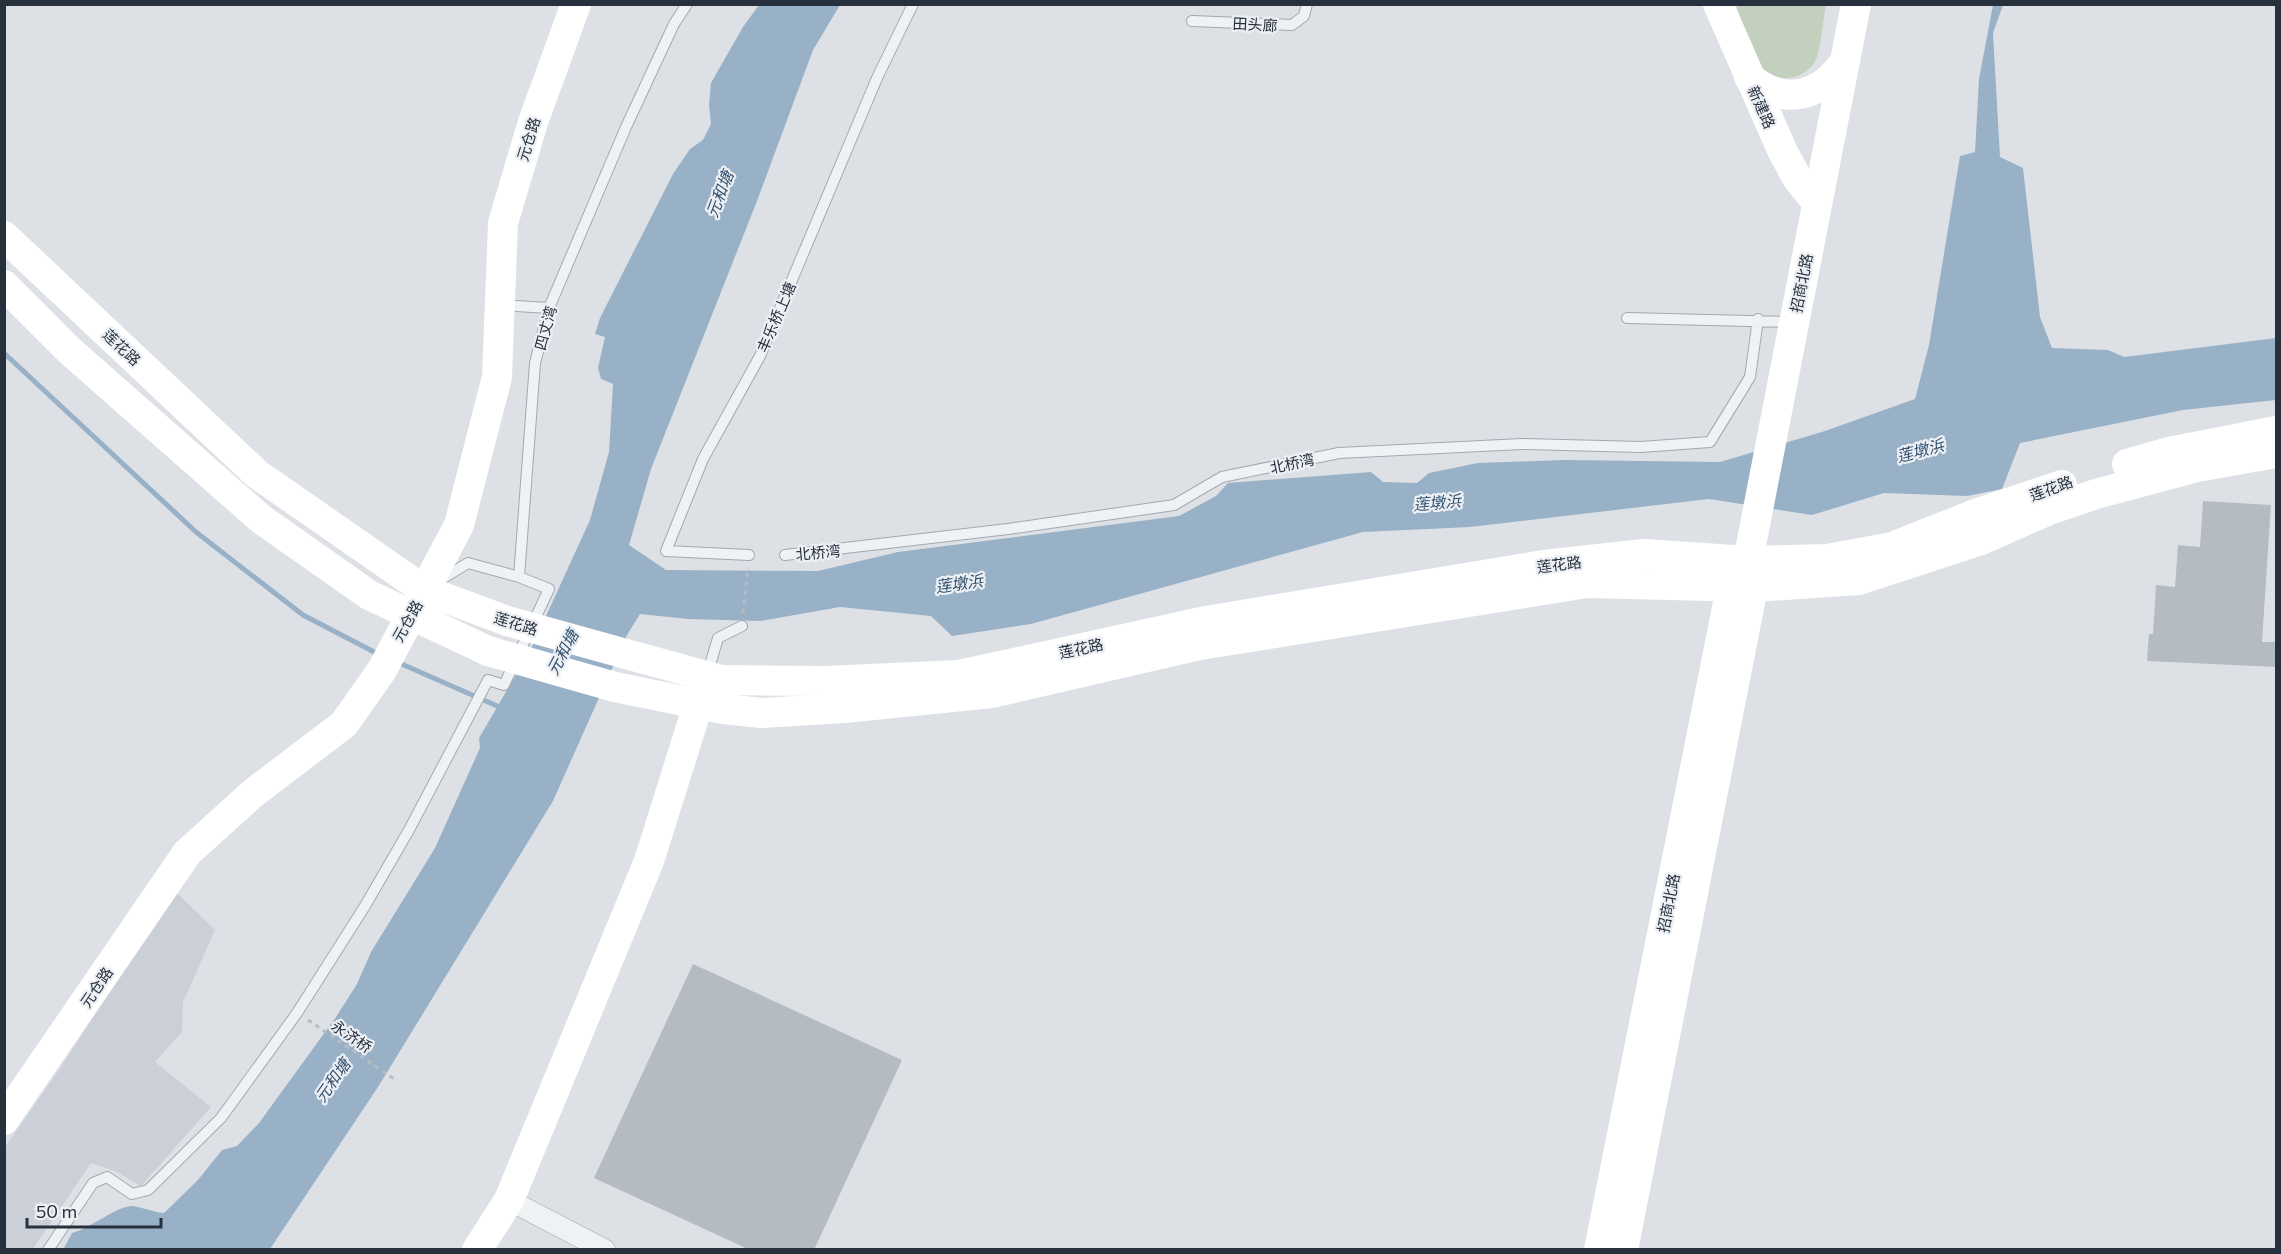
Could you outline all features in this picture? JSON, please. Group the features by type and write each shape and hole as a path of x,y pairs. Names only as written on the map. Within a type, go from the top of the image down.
{"street":[{"name":"元仓路","path":"4,1120 187,853 252,794 344,724 386,660 459,525 497,377 502,223 533,122 576,4"},
{"name":"新建路","path":"1718,4 1749,77 1797,178 1817,203"},
{"name":"招商北路","path":"1599,1250 1754,531 1856,4"},
{"path":"1749,77 1763,89 1779,94 1804,94 1832,80 1844,63"},
{"name":"莲花路","path":"4,236 257,474 424,590 507,621 626,654 703,690"},
{"name":"莲花路","path":"4,285 70,351 261,519 369,595 488,651 615,687 703,690 721,680 826,681 959,675 1206,621 1544,565 1644,554 1744,579 1858,580 1981,540 2049,510 2096,494 2197,467 2277,453"},
{"name":"莲花路","path":"1744,579 1827,559 1892,547 2088,475 2169,452 2277,431"},
{"name":"招商北路","path":"1623,1250 1744,579"},
{"path":"477,1250 509,1200 650,861 703,690"},
{"path":"509,1200 604,1250"}],"lane":[{"name":"四丈湾","path":"519,577 535,363 549,308 626,127 674,24 687,4"},
{"name":"丰乐桥上塘","path":"749,555 666,551 703,459 760,356 877,78 913,4"},
{"name":"田头廊","path":"1192,21 1292,25 1304,16 1307,4"},
{"path":"500,305 549,308"},
{"path":"1627,318 1758,319 1793,322"},
{"name":"北桥湾","path":"785,555 1008,529 1174,505 1222,477 1339,453 1522,444 1641,447 1710,442 1750,377 1758,319"},
{"path":"48,1250 93,1183 107,1177 132,1194 148,1190 221,1118 297,1013 365,906 409,830 488,680 504,685 549,589 519,577 468,563 424,590"},
{"path":"703,690 718,638 742,626"}],"path":[{"path":"742,626 749,555"},
{"name":"永济桥","path":"297,1013 394,1079"}],"shaded area":[{"path":"175,891 215,930 183,1002 182,1032 155,1062 211,1107 141,1186 117,1172 91,1163 33,1249 5,1250 5,1147 59,1070"}],"green space":[{"path":"1736,5 1826,5 1820,44 1814,63 1808,70 1794,77 1778,78 1765,71 1752,51"}],"water":[{"path":"759,5 840,5 813,50 757,201 651,469 629,545 666,570 818,571 898,552 1179,516 1216,496 1228,483 1371,472 1383,482 1417,483 1429,473 1478,463 1564,460 1720,462 1825,431 1915,399 1929,345 1960,156 1975,152 1979,79 1993,5 2003,5 1993,33 2000,157 2023,168 2040,317 2052,348 2108,350 2124,357 2276,338 2276,400 2183,410 2020,443 2002,489 1967,496 1884,493 1812,515 1709,499 1470,527 1363,532 1031,624 952,636 931,616 840,607 760,621 688,619 640,614 627,635 553,801 378,1087 270,1249 63,1250 72,1233 126,1207 132,1206 164,1213 198,1180 222,1150 237,1146 259,1123 336,1017 357,984 371,952 435,848 480,748 479,738 530,651 590,520 609,452 613,384 601,379 598,368 605,337 595,334 600,318 673,174 690,149 703,140 711,124 709,105 711,83 743,27"}],"building":[{"path":"2203,501 2271,505 2262,642 2277,642 2277,667 2147,661 2149,634 2153,634 2156,585 2175,587 2178,545 2200,547"},
{"path":"693,964 902,1060 814,1250 750,1250 594,1178"}],"waterway":[{"path":"4,353 196,532 303,615 380,655"},
{"path":"397,662 504,709"}],"water label":[{"name":"元和塘","path":"719,194"},
{"name":"莲墩浜","path":"1920,450"},
{"name":"莲墩浜","path":"1437,502"},
{"name":"莲墩浜","path":"959,583"},
{"name":"元和塘","path":"562,652"},
{"name":"元和塘","path":"332,1080"}]}
